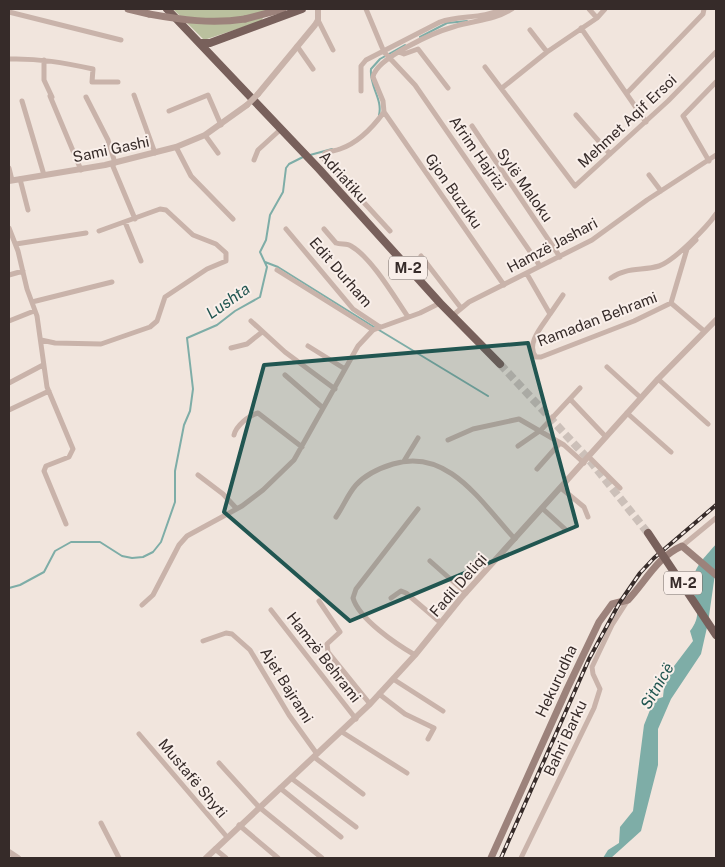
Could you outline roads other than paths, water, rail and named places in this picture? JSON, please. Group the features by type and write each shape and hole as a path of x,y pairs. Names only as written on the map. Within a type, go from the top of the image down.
{"main road":[{"path":"128,9 190,21 220,22 245,19 282,9"},
{"name":"Adriatiku","path":"167,9 319,169 452,316 500,364"},
{"path":"200,43 217,40 302,9"},
{"path":"217,40 216,51 218,61"},
{"name":"M-2","path":"648,533 716,635"},
{"path":"682,546 716,576"},
{"name":"Hekurudha","path":"492,858 599,622 612,604 628,600 652,569 672,551 682,546"}],"street":[{"path":"318,9 318,20 333,50"},
{"name":"Afrim Hajrizi","path":"366,9 384,52 404,71 430,105 540,266"},
{"path":"361,91 361,66 366,60 440,22 451,18 485,15 502,9"},
{"path":"390,58 444,30 501,17 512,9"},
{"path":"589,9 597,18"},
{"path":"502,88 547,52 597,18 604,9"},
{"path":"627,93 703,14 704,9"},
{"path":"9,12 121,40"},
{"name":"Sami Gashi","path":"10,180 81,170 113,163 176,147 205,135 247,105 258,94 318,20"},
{"path":"440,22 444,30"},
{"path":"580,28 627,93 635,110 646,122"},
{"path":"530,30 547,52"},
{"path":"297,46 314,69"},
{"path":"399,52 404,54 418,49 448,88"},
{"name":"Mehmet Aqif Ersoi","path":"485,67 576,186 646,122 716,52"},
{"name":"Gjon Buzuku","path":"390,58 376,67 373,77 383,101 384,112 504,285"},
{"path":"9,59 44,60 93,69 92,82 118,82"},
{"path":"44,60 44,80 81,170"},
{"path":"709,161 683,116 716,83"},
{"path":"134,95 155,153"},
{"path":"169,111 208,95 221,124"},
{"path":"86,97 108,140 113,163 135,219"},
{"path":"22,101 44,175"},
{"path":"384,112 361,136 347,146 328,152 323,156 390,231"},
{"path":"576,115 610,154"},
{"name":"Sylë Maloku","path":"472,126 560,257"},
{"path":"254,160 258,150 281,129"},
{"path":"205,135 218,153"},
{"path":"176,147 191,176 234,219"},
{"name":"Hamzë Jashari","path":"452,316 461,308 606,231 661,191 716,155"},
{"path":"9,168 10,180"},
{"path":"649,174 661,191"},
{"path":"20,179 28,210"},
{"path":"41,340 55,343 101,344 150,327 156,321 165,297 207,269 226,261 226,253 221,247 193,235 166,210 160,209 99,231"},
{"path":"671,303 687,249 716,214"},
{"path":"124,222 141,261"},
{"path":"9,228 16,244 37,316 43,365 49,392 73,449 70,457 49,464 44,471 66,524"},
{"name":"Edit Durham","path":"286,229 353,309 376,328"},
{"path":"324,230 336,243 350,245 367,261 391,290 408,317"},
{"path":"611,278 623,271 661,265 704,230"},
{"path":"16,244 86,233"},
{"path":"421,256 461,308"},
{"path":"277,270 376,328"},
{"path":"9,275 23,271"},
{"name":"Ramadan Behrami","path":"527,274 550,314"},
{"path":"32,302 112,282"},
{"name":"Ramadan Behrami","path":"563,295 533,342 532,349 536,356 541,357 634,321 671,303 704,331"},
{"path":"142,605 153,595 182,540 263,490 294,460 358,346 376,328 440,303"},
{"path":"9,321 34,310"},
{"name":"Fadil Deliqi","path":"206,858 239,825 356,719 415,655 466,593 658,378 716,320"},
{"path":"251,321 262,332 334,389"},
{"path":"231,348 247,344 262,332"},
{"path":"308,346 345,369"},
{"path":"9,383 43,365"},
{"path":"607,367 641,398"},
{"path":"285,374 323,408"},
{"path":"658,378 708,424"},
{"path":"518,446 541,430 580,388"},
{"path":"9,410 49,392"},
{"path":"570,399 606,437"},
{"path":"234,435 244,421 258,413 302,447"},
{"path":"628,413 672,452"},
{"path":"448,440 473,429 520,419 560,443 584,463"},
{"path":"404,462 418,438"},
{"path":"537,469 560,443"},
{"path":"589,457 620,488"},
{"path":"336,517 361,480 389,465 404,462 431,463 457,477 515,539"},
{"path":"198,475 223,494 236,508"},
{"path":"561,488 584,507 588,517"},
{"path":"415,655 384,634 357,607 353,598 356,589 418,509"},
{"path":"543,509 565,529"},
{"name":"Hekurudha","path":"682,546 716,518"},
{"path":"430,561 466,593"},
{"path":"391,598 401,591 406,593 441,623"},
{"name":"Bahri Barku","path":"521,858 594,708 600,689 592,674 592,667 612,624 628,600"},
{"path":"319,601 340,632 327,644 328,652 370,704"},
{"name":"Hamzë Behrami","path":"271,610 296,639 356,719"},
{"name":"Ajet Bajrami","path":"202,641 226,633 232,634 250,650 315,756"},
{"path":"393,679 443,711"},
{"path":"379,694 405,714 434,728 428,739"},
{"path":"342,732 407,773"},
{"name":"Mustafë Shyti","path":"139,734 227,837"},
{"path":"315,756 363,794"},
{"path":"219,763 259,807 322,858"},
{"path":"291,778 356,828"},
{"path":"280,788 341,837"},
{"path":"101,823 119,858"},
{"path":"239,825 278,858"},
{"path":"215,848 226,858"},
{"path":"9,852 18,858"}],"water":[{"path":"716,544 716,567 708,623 701,654 671,699 658,729 658,765 641,831 611,858 603,858 608,850 619,843 620,827 633,811 644,725 654,700 663,697 665,678 693,641 690,631 697,618 697,606 693,588 694,576 702,561"}],"waterway":[{"name":"Lushta","path":"420,37 447,23 467,21"},
{"name":"Lushta","path":"379,115 379,103 372,81 371,69 380,59 405,45"},
{"name":"Lushta","path":"310,155 332,149"},
{"name":"Lushta","path":"9,588 20,585 44,572 55,551 71,542 100,542 122,556 132,558 143,557 153,552 161,542 175,502 175,471 184,425 190,411 193,389 187,338 217,325 235,311 260,297 267,267 260,252 266,240 270,215 283,192 286,168 289,164 303,157"},
{"path":"265,262 278,267 374,327"},
{"path":"379,330 488,396"}],"tunnel":[{"path":"500,364 591,462 648,533"}],"railway":[{"path":"501,858 589,659 620,602 640,573 654,558 716,505"}],"water label":[{"name":"Sitnicë","path":"657,686"}]}
